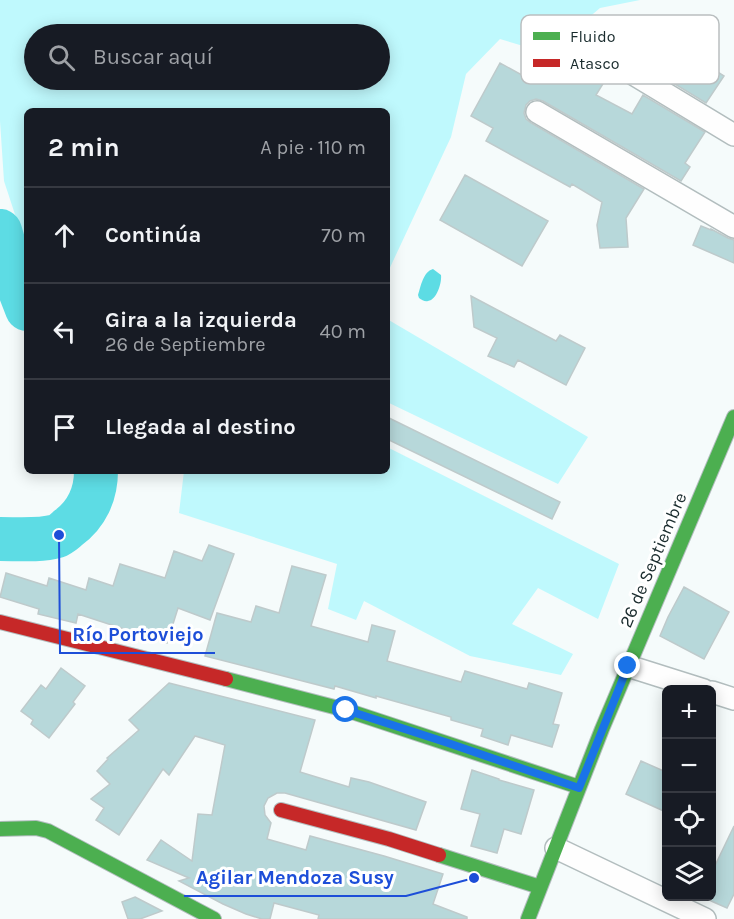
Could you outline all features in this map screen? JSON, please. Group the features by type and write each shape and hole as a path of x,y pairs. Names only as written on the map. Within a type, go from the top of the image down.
{"street":[{"path":"650,84 734,135"},
{"path":"537,112 734,227"},
{"name":"26 de Septiembre","path":"528,919 628,666 734,417"},
{"path":"0,622 346,710 579,788"},
{"path":"628,666 688,685"},
{"path":"716,694 734,699"},
{"path":"281,810 389,839 540,887"},
{"path":"0,829 36,828 48,831 214,919"},
{"path":"556,848 705,919"}],"shaded area":[{"path":"0,0 640,0 600,8 592,15 521,15 521,45 500,39 466,74 451,137 390,268 390,108 24,108 24,242 4,181 0,121"},
{"path":"390,321 588,437 558,484 390,403"},
{"path":"390,449 619,564 598,619 538,588 512,624 573,654 561,675 470,656 364,601 356,620 328,609 337,564 179,513 184,474 390,474"}],"water":[{"path":"433,269 441,275 440,286 434,298 425,301 418,295 425,276"}],"building":[{"path":"500,63 521,75 521,84 603,84 596,95 632,114 643,95 705,132 685,163 690,167 681,181 543,101 536,99 526,105 524,113 526,119 531,123 644,189 626,218 628,247 600,248 597,225 602,202 572,184 570,187 486,141 493,128 471,116"},
{"path":"719,73 724,76 719,84"},
{"path":"675,84 719,84 706,103"},
{"path":"465,175 548,221 522,266 440,220"},
{"path":"701,226 734,240 734,263 693,245"},
{"path":"471,296 556,341 560,335 585,348 566,385 518,360 514,367 488,356 497,338 474,327"},
{"path":"390,418 560,502 552,519 390,440"},
{"path":"209,545 234,554 210,620 178,608 167,643 78,614 76,623 38,614 39,609 0,597 6,573 47,586 49,578 86,590 89,578 113,586 120,564 165,578 174,551 202,561"},
{"path":"292,566 326,575 311,626 368,642 372,625 395,631 387,661 461,682 465,671 527,689 529,683 562,693 553,724 559,725 552,747 511,735 508,745 481,736 483,729 451,720 451,717 376,696 376,698 335,686 334,689 205,656 217,613 251,622 256,606 279,613"},
{"path":"684,587 729,612 704,659 660,636"},
{"path":"61,668 85,686 73,702 75,704 49,738 31,724 33,720 21,711 41,685 46,689"},
{"path":"169,683 315,720 300,772 349,787 351,778 369,782 426,802 416,830 285,793 277,793 268,798 264,806 265,815 271,823 267,839 306,850 310,836 443,874 433,904 467,917 467,919 318,919 319,915 274,903 270,919 262,919 223,904 179,881 189,878 147,860 161,840 192,861 198,814 212,815 225,745 195,736 169,775 163,769 119,835 96,820 104,808 91,799 110,784 97,771 107,758 139,730 129,720"},
{"path":"641,761 662,770 662,810 626,794"},
{"path":"472,770 534,790 521,834 504,829 497,853 471,846 480,814 461,809"},
{"path":"734,826 734,894 727,908 711,901 716,901 716,864"},
{"path":"135,897 162,911 140,919 128,919 122,902"}],"waterway":[{"path":"0,231 24,301"},
{"path":"0,539 43,539 63,532 75,522 89,503 96,474"}],"traffic: fast":[{"path":"528,919 602,729 734,417"},
{"path":"226,679 346,710 579,787"},
{"path":"0,829 36,828 48,831 214,919"},
{"path":"439,855 540,887"}],"traffic: jam":[{"path":"0,622 226,679"},
{"path":"281,810 439,855"}],"place":[{"name":"Río Portoviejo","path":"59,535"},
{"name":"Agilar Mendoza Susy","path":"474,878"}],"route":[{"path":"346,710 579,788 628,666"}]}
